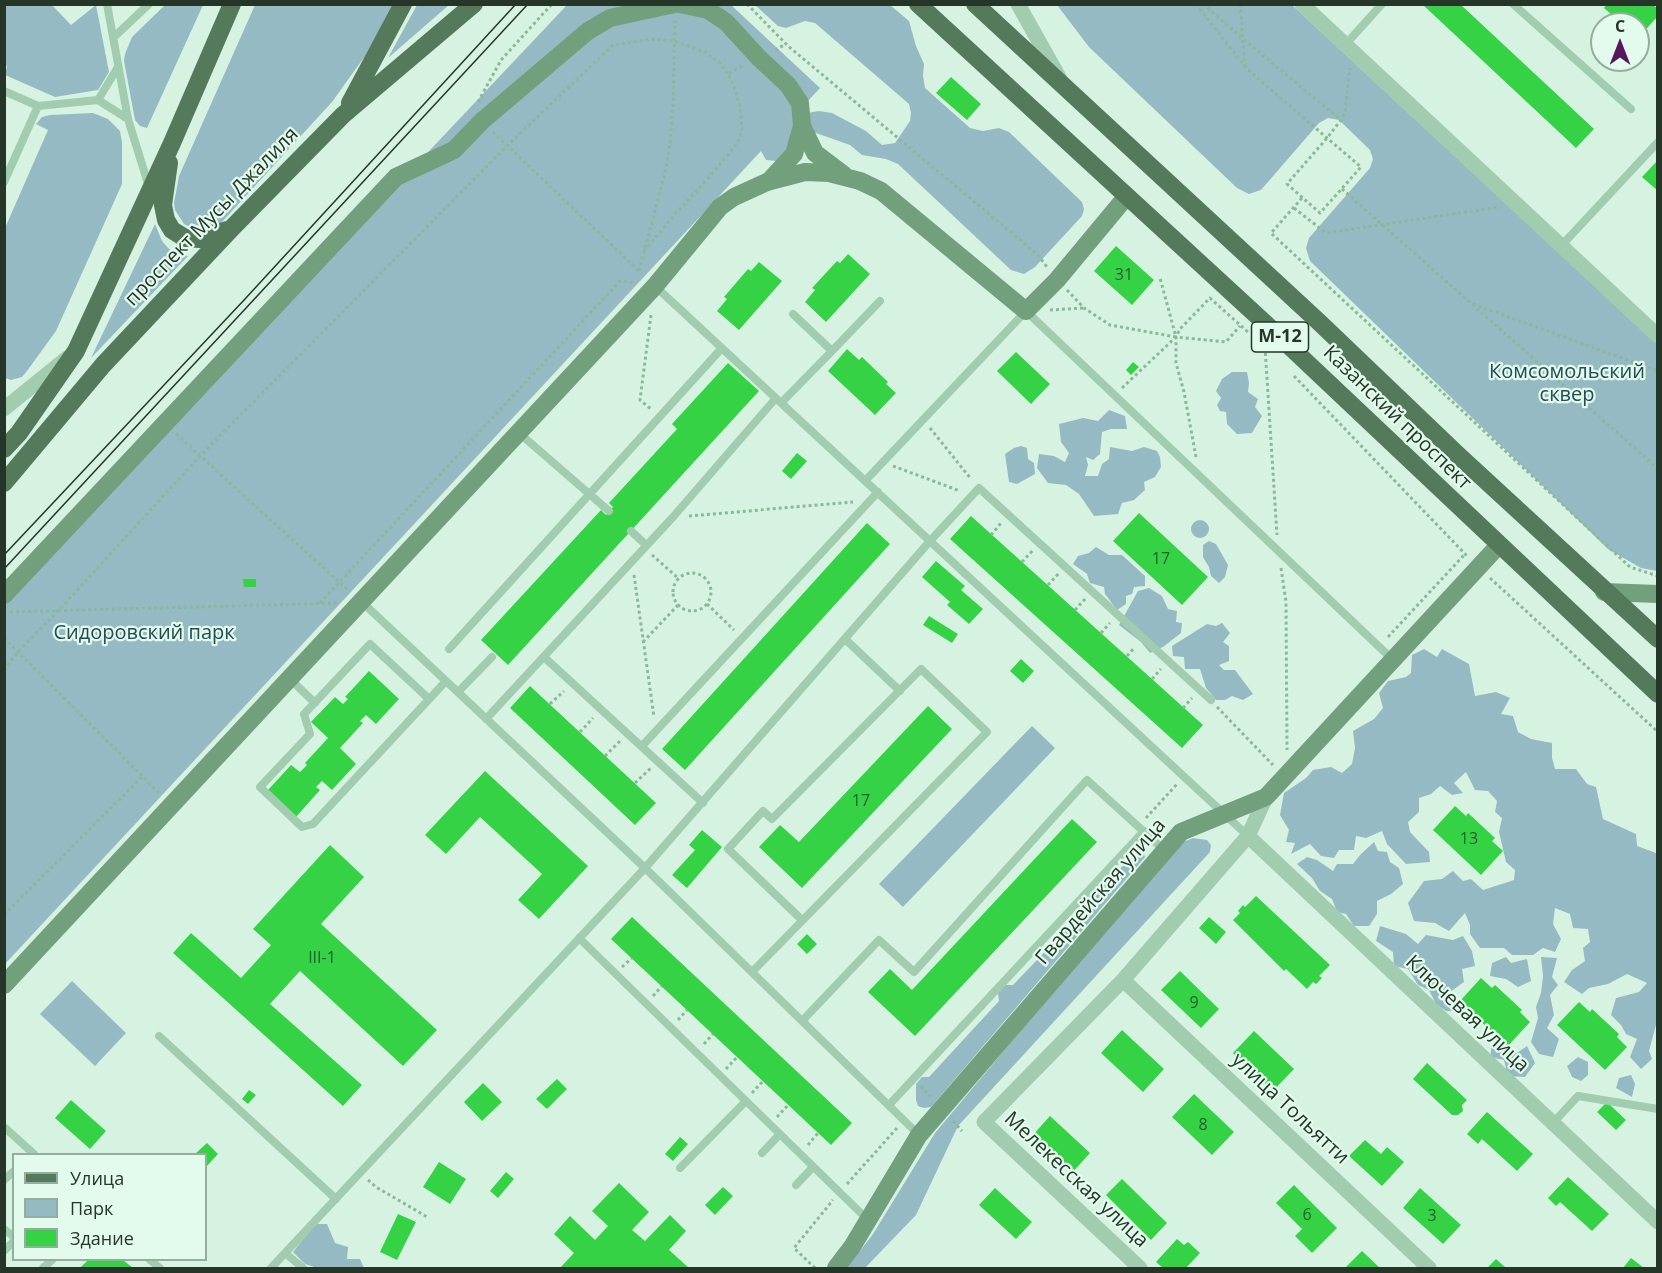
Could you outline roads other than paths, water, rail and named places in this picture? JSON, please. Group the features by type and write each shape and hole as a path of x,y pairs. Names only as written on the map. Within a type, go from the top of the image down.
{"main road":[{"name":"проспект Мусы Джалиля","path":"4,449 19,433 76,351 172,143 232,4"},
{"path":"343,115 403,4"},
{"name":"проспект Мусы Джалиля","path":"4,483 103,365 231,229 343,115 474,4"},
{"name":"Казанский проспект","path":"918,4 1266,324 1658,694"},
{"name":"Казанский проспект","path":"975,4 1320,323 1604,592 1658,639"},
{"path":"172,143 163,205 166,220 172,230 185,238 200,239 231,229"}],"street":[{"path":"1018,4 1066,90"},
{"path":"1302,4 1658,336"},
{"path":"4,595 396,177 454,150 482,121 588,31 610,18 677,8 708,10 726,22 788,85 800,103 802,126 795,154 768,182"},
{"path":"802,126 815,153 845,176 880,191 1026,311 1057,280 1126,197"},
{"path":"4,985 655,286 720,207 734,197 768,182 805,172 845,176"},
{"path":"5,406 76,351"},
{"name":"Гвардейская улица","path":"836,1269 869,1221 919,1135 1180,832 1266,797 1499,545"},
{"path":"1604,592 1658,594"},
{"path":"1123,980 1248,836 1266,797"},
{"name":"Ключевая улица","path":"1248,836 1658,1222"},
{"name":"Мелекесская улица","path":"1123,980 984,1122 1140,1269"},
{"name":"улица Тольятти","path":"1123,980 1429,1269"}],"lane":[{"path":"107,4 128,119 150,190"},
{"path":"114,37 148,4"},
{"path":"1349,48 1383,4"},
{"path":"1513,4 1631,109"},
{"path":"98,100 118,67"},
{"path":"4,91 38,106 98,100 128,119"},
{"path":"4,182 38,106"},
{"path":"1562,246 1658,142"},
{"path":"655,286 1248,836"},
{"path":"486,719 778,400 832,351 880,301"},
{"path":"865,481 1026,311 1394,661"},
{"path":"793,314 832,351"},
{"path":"449,649 722,348"},
{"path":"519,433 609,511"},
{"path":"271,1269 645,868 930,541 979,488 1210,700"},
{"path":"642,746 878,492"},
{"path":"631,531 646,545"},
{"path":"362,602 645,868 919,1135"},
{"path":"845,639 900,691"},
{"path":"429,699 370,644 304,714 310,734 260,787 302,827 313,824 446,681"},
{"path":"458,692 492,657"},
{"path":"544,657 703,803"},
{"path":"752,972 987,732 921,669 772,819 763,811 728,849 802,920"},
{"path":"290,679 315,703"},
{"path":"802,1021 879,940 914,972 1087,780 1165,850"},
{"path":"889,1105 1141,829"},
{"path":"579,938 869,1221"},
{"path":"159,1036 336,1199"},
{"path":"1553,1123 1578,1096 1658,1108"},
{"path":"680,1168 746,1101"},
{"path":"4,1127 31,1153"},
{"path":"762,1153 780,1134"},
{"path":"796,1185 813,1167"},
{"path":"285,1253 303,1269"}],"tram line":[{"path":"4,555 245,299 516,4"},
{"path":"4,569 528,4"}],"park label":[{"name":"Комсомольский сквер","path":"1567,384"},
{"name":"Сидоровский парк","path":"144,633"}]}
